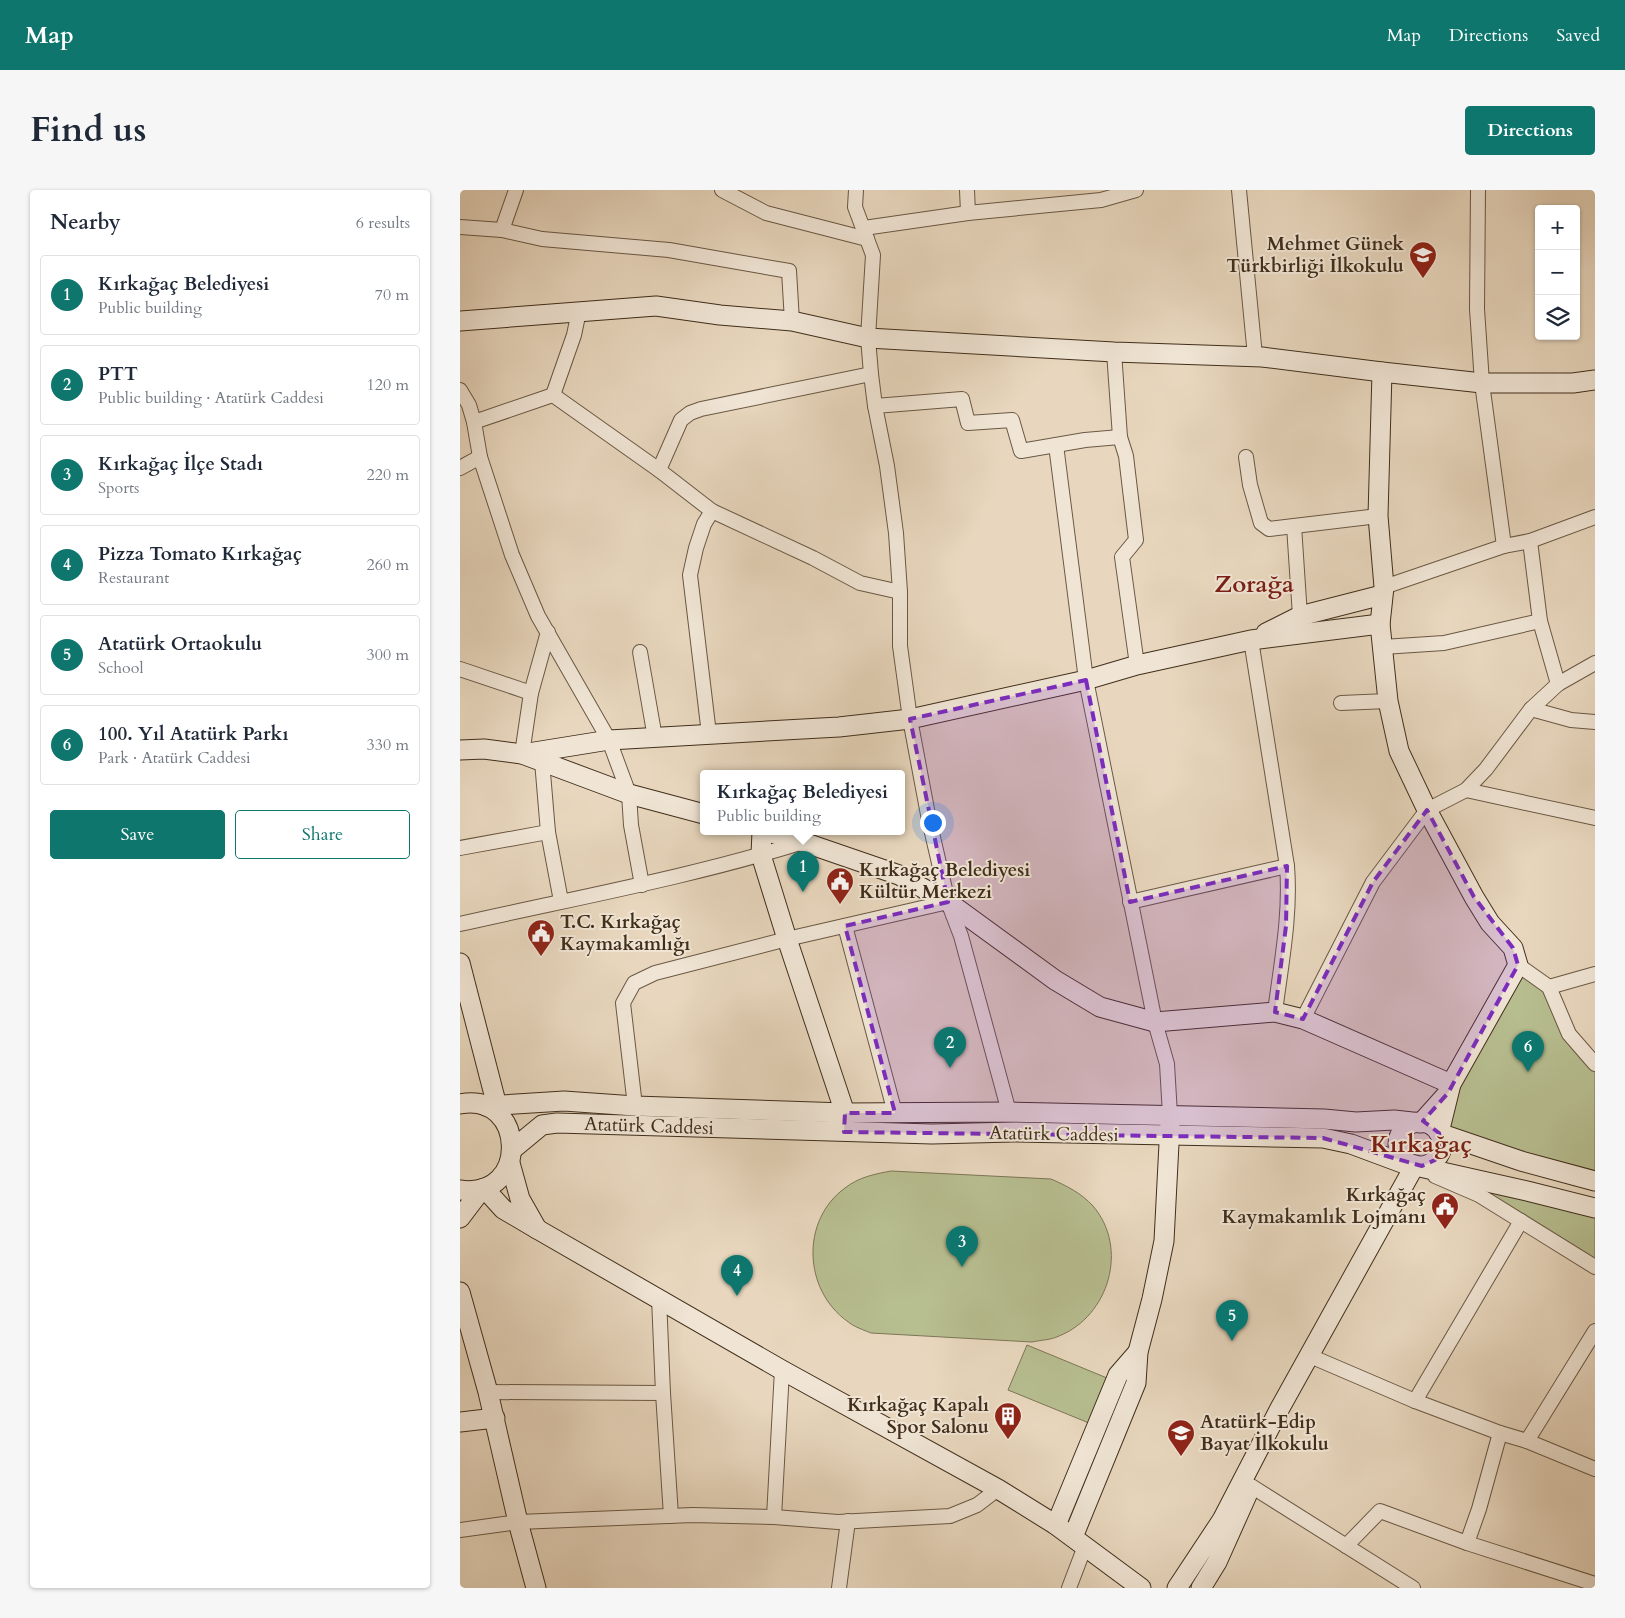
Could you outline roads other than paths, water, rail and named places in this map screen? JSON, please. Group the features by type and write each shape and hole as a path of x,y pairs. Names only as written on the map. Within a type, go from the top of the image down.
{"street":[{"path":"502,230 516,190"},
{"path":"722,190 766,213 866,234 968,212 1101,200 1136,190"},
{"path":"856,190 855,207 874,255 868,338 875,406 887,466 896,533 900,592 900,646 910,719 929,820 948,902 961,936 1009,1112"},
{"path":"967,190 968,212"},
{"path":"1239,190 1255,356"},
{"path":"1478,190 1477,309 1482,383 1504,546"},
{"path":"460,228 502,230 542,239 669,250 789,271 792,321"},
{"path":"460,321 656,306 720,315 792,321 868,338 1114,352 1255,356 1482,383 1573,383 1595,380"},
{"path":"553,395 574,335 579,311"},
{"path":"1114,352 1120,437 1126,456 1136,540 1122,557 1137,665"},
{"path":"1382,372 1378,516 1383,591 1380,624 1388,701 1399,751 1426,810 1490,923 1513,948 1518,965 1549,986 1569,1034 1595,1064"},
{"path":"659,470 681,420 690,413 701,409 871,374"},
{"path":"460,390 474,422 480,457 512,555 538,616 609,740 629,794 631,825 642,886"},
{"path":"474,422 553,395"},
{"path":"553,395 659,470 712,511 813,558 860,583 900,592"},
{"path":"875,406 962,399 968,423 1012,420 1021,451 1085,440 1120,437"},
{"path":"1056,446 1086,680 1155,1022 1167,1064 1170,1116 1164,1241 1152,1299 1138,1352 1136,1382 1079,1542 1069,1588"},
{"path":"460,468 480,457"},
{"path":"1246,457 1250,485 1261,524 1269,529 1378,516"},
{"path":"709,734 690,576 701,532 712,511"},
{"path":"1251,640 1300,616 1383,591 1504,546 1530,541 1595,517"},
{"path":"1294,526 1300,616"},
{"path":"1530,541 1540,620 1558,684"},
{"path":"1383,647 1444,643 1540,620"},
{"path":"522,754 609,740 839,727 910,719 1086,680 1137,665 1251,640 1380,624"},
{"path":"522,754 531,693 548,632"},
{"path":"1251,640 1289,887 1275,1012"},
{"path":"640,652 655,738"},
{"path":"1303,1019 1373,882 1426,810 1466,790 1486,769 1531,709 1558,684 1595,663"},
{"path":"460,669 531,693"},
{"path":"1341,703 1388,701"},
{"path":"1531,709 1572,720 1595,722"},
{"path":"460,750 484,749 522,754 629,794 700,813"},
{"path":"542,761 548,832 561,901"},
{"path":"1466,790 1595,818"},
{"path":"460,848 548,832"},
{"path":"764,835 761,855 845,1113 844,1132"},
{"path":"779,835 899,875 948,902 1055,980 1100,1007 1155,1022 1275,1012 1303,1019 1450,1088"},
{"path":"460,924 561,901 642,886 804,842"},
{"path":"1130,902 1287,866"},
{"path":"634,1106 623,1003 634,983 655,973 787,939 948,902"},
{"path":"845,926 895,1113"},
{"path":"460,964 492,1106 506,1124 512,1136 511,1156 520,1198 537,1229"},
{"path":"1518,965 1450,1088 1421,1122 1408,1126 1400,1137 1400,1152 1408,1162 1479,1195 1595,1266"},
{"path":"1549,986 1595,974"},
{"path":"1414,1165 1422,1166 1429,1164 1439,1155 1442,1148 1439,1133 1450,1088"},
{"name":"Atatürk Caddesi","path":"460,1104 476,1103 492,1106 564,1101 634,1106 845,1113 1009,1112 1324,1119 1356,1122 1394,1120 1421,1122"},
{"path":"1421,1122 1428,1124 1439,1133 1522,1161 1595,1182"},
{"name":"Atatürk Caddesi","path":"460,1218 483,1188 494,1183 503,1174 511,1156 542,1125 557,1123 932,1134 1014,1132 1323,1138 1351,1144 1402,1163 1595,1208"},
{"path":"1177,1588 1222,1520 1280,1408 1414,1165"},
{"path":"460,1190 469,1191 483,1188 503,1210 660,1298 782,1370 998,1489 1056,1525 1142,1588"},
{"path":"1415,1401 1521,1221"},
{"path":"460,1292 495,1418 518,1522 536,1588"},
{"path":"660,1298 663,1393 671,1516"},
{"path":"1527,1440 1595,1331"},
{"path":"1056,1525 1118,1375 1138,1352"},
{"path":"1310,1356 1415,1401 1500,1433 1527,1440 1595,1470"},
{"path":"774,1517 782,1370"},
{"path":"488,1392 663,1393"},
{"path":"1201,1588 1218,1562 1251,1486 1280,1408"},
{"path":"460,1422 495,1418"},
{"path":"1467,1543 1479,1509 1500,1433"},
{"path":"1251,1486 1413,1588"},
{"path":"460,1530 518,1522 693,1515 848,1521 950,1516 977,1505 998,1489"},
{"path":"1346,1546 1380,1511 1467,1543 1595,1584"},
{"path":"839,1588 848,1521"}],"place":[{"name":"Mehmet Günek Türkbirliği İlkokulu","path":"1423,279"},
{"name":"Kırkağaç Belediyesi","path":"803,892"},
{"name":"Kırkağaç Belediyesi Kültür Merkezi","path":"840,905"},
{"name":"T.C. Kırkağaç Kaymakamlığı","path":"541,957"},
{"name":"PTT","path":"950,1068"},
{"name":"100. Yıl Atatürk Parkı","path":"1528,1072"},
{"name":"Kırkağaç Kaymakamlık Lojmanı","path":"1445,1230"},
{"name":"Kırkağaç İlçe Stadı","path":"962,1267"},
{"name":"Pizza Tomato Kırkağaç","path":"737,1296"},
{"name":"Atatürk Ortaokulu","path":"1232,1341"},
{"name":"Kırkağaç Kapalı Spor Salonu","path":"1008,1440"},
{"name":"Atatürk-Edip Bayat İlkokulu","path":"1181,1457"}],"district":[{"name":"Zorağa","path":"1254,584"},
{"name":"Kırkağaç","path":"1421,1144"}]}
